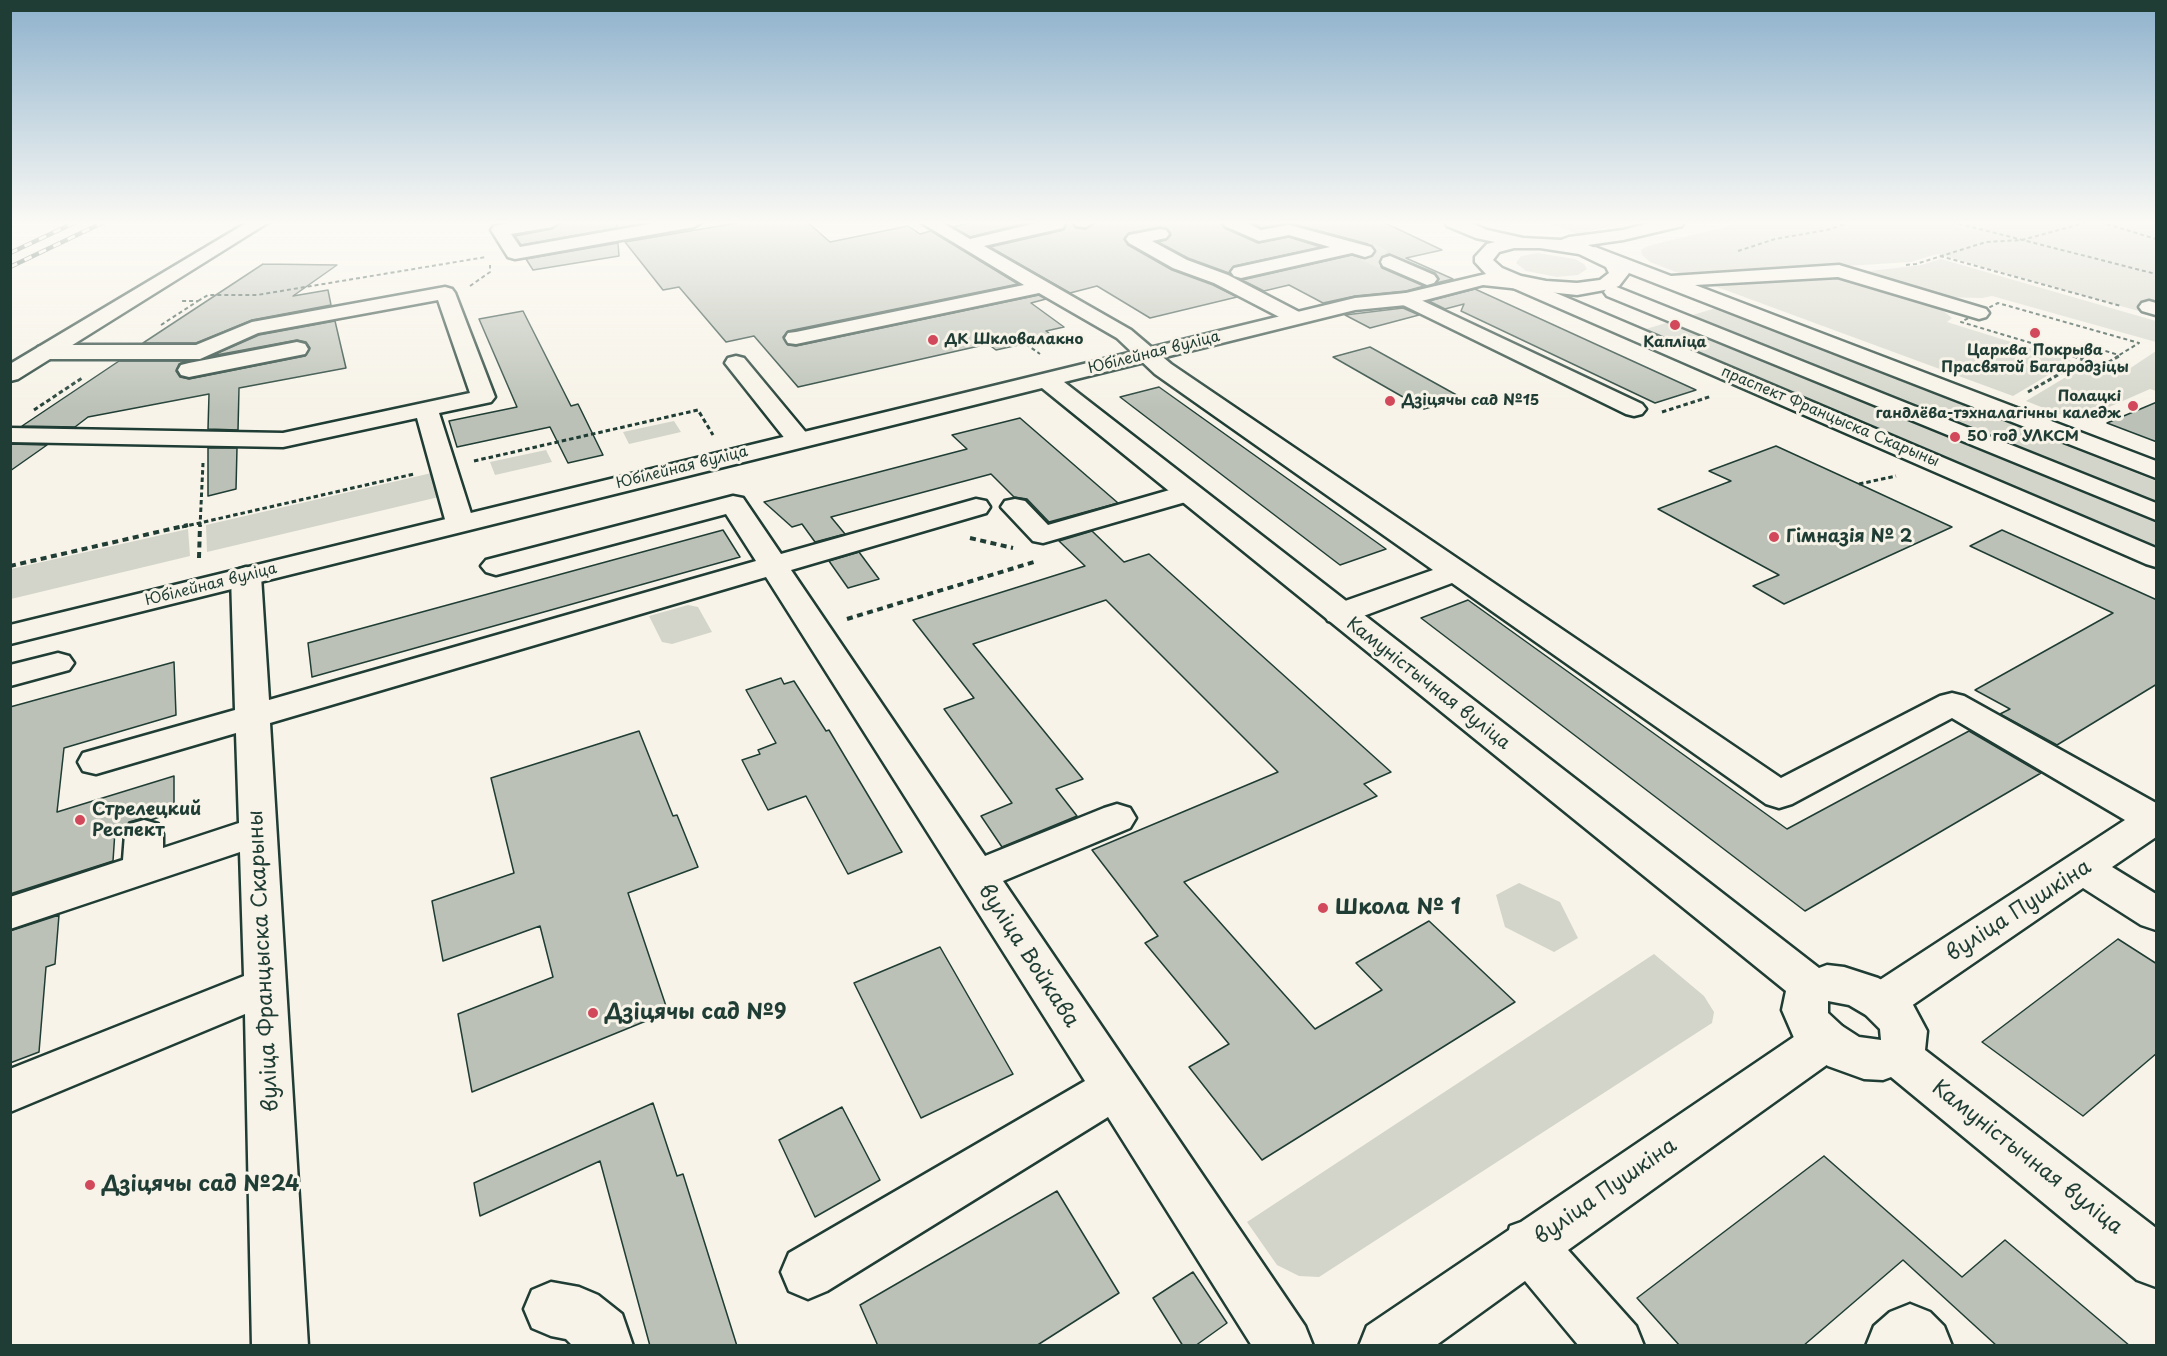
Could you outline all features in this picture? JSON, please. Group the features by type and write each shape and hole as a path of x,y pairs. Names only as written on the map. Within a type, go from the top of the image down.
{"street":[{"path":"10,374 156,285"},
{"path":"1038,285 1124,334 1163,369 1779,795 1952,704 2156,819"},
{"path":"1233,285 1296,318"},
{"name":"Юбілейная вуліца","path":"1355,304 1386,289 1401,285"},
{"name":"Юбілейная вуліца","path":"10,635 799,440 1042,367 1148,355 1355,304 1406,298 1458,285"},
{"name":"праспект Францыска Скарыны","path":"1527,285 2157,558"},
{"name":"Юбілейная вуліца","path":"1545,285 1570,289 1601,285"},
{"path":"1658,285 1614,292 2157,512"},
{"path":"1679,285 2157,470"},
{"path":"1887,285 1979,313"},
{"path":"796,338 1041,287"},
{"path":"10,435 283,440 483,397 445,293 252,328 200,352 167,374 297,349"},
{"path":"1406,298 1634,409"},
{"path":"1593,315 1640,302"},
{"path":"1626,329 1672,315"},
{"path":"26,338 70,337"},
{"path":"46,352 200,352"},
{"path":"736,363 799,440"},
{"name":"Камуністычная вуліца","path":"1042,367 1187,493 1813,988"},
{"path":"426,409 460,523"},
{"path":"1014,507 1043,535 1187,493"},
{"name":"вуліца Войкава","path":"496,566 733,504 1285,1346"},
{"path":"96,762 976,507"},
{"path":"1338,614 1457,571"},
{"name":"вуліца Францыска Скарыны","path":"246,576 266,986 279,1346"},
{"path":"10,676 58,663"},
{"path":"976,876 1117,818"},
{"name":"вуліца Пушкіна","path":"1882,1002 2156,819"},
{"path":"10,913 143,852 258,831"},
{"path":"2084,869 2157,914"},
{"path":"1827,983 1844,984 1863,991 1882,1002 1896,1016 1904,1031 1904,1045 1897,1055 1883,1060 1864,1059 1844,1052 1811,1026 1804,1010 1805,998 1813,988 1827,983"},
{"path":"10,1091 266,986"},
{"name":"вуліца Пушкіна","path":"1387,1346 1826,1040"},
{"name":"Камуністычная вуліца","path":"1897,1055 2157,1261"},
{"path":"808,1272 1114,1088"},
{"path":"1529,1245 1616,1346"},
{"path":"551,1309 579,1314 602,1334 605,1346"},
{"path":"1894,1346 1910,1332 1924,1346"}],"path":[{"path":"29,413 208,294 257,295 316,285"},
{"path":"445,293 474,285"},
{"path":"2044,285 2122,307"},
{"path":"176,301 198,301"},
{"path":"1998,303 2139,343 2104,365 1961,322 1979,313 1998,303"},
{"path":"1026,344 1042,367"},
{"path":"2092,347 2120,355"},
{"path":"2027,393 2085,359"},
{"path":"1634,409 1661,412 1719,394"},
{"path":"10,566 698,410 714,435"},
{"path":"199,558 199,523 203,497 203,437"},
{"path":"1859,484 1903,473"},
{"path":"914,525 1017,549"},
{"path":"814,629 1040,560"}],"shaded area":[{"path":"1712,285 1876,285 1935,304 1952,318 1947,322 2072,361 2013,396"},
{"path":"1894,285 2032,285 2156,321 2156,342 1992,296 1982,298 1935,297"},
{"path":"2047,285 2156,285 2156,316"},
{"path":"1716,308 2156,481 2156,546 1646,329"},
{"path":"2156,351 2156,391 2150,389 2077,421 2026,401 2086,365 2120,375"},
{"path":"674,421 681,432 629,444 623,432"},
{"path":"546,450 552,462 495,475 490,462"},
{"path":"436,472 443,496 207,552 206,525"},
{"path":"188,529 190,556 11,599 11,569"},
{"path":"688,605 698,607 712,632 672,644 662,642 649,616"},
{"path":"1519,883 1560,902 1578,938 1554,952 1505,927 1496,895"},
{"path":"1654,954 1704,996 1714,1012 1712,1023 1319,1277 1299,1276 1277,1265 1247,1222"}],"building":[{"path":"231,285 308,285 293,296 328,290 331,305 252,320 196,343 143,343"},
{"path":"659,285 1012,285 788,331 783,337 788,345 796,346 1039,295 1046,299 1031,303 1064,327 1046,331 1054,337 996,350 988,344 798,387 754,336 726,342 679,287 663,290"},
{"path":"1057,285 1214,285 1237,297 1150,318 1097,286 1070,293"},
{"path":"1253,285 1288,285 1264,291"},
{"path":"1290,285 1424,286 1406,291 1355,296 1323,303"},
{"path":"1475,289 1696,390 1655,403 1461,311 1464,304 1445,309 1429,301"},
{"path":"1403,308 1419,315 1370,328 1345,315"},
{"path":"523,311 571,406 578,404 603,455 568,463 550,427 457,447 449,421 517,407 479,319"},
{"path":"335,321 346,368 239,388 238,430 208,429 209,394 88,417 75,427 22,426 119,361 187,361 179,364 176,371 180,377 189,379 305,356 310,348 306,342 297,340 211,356 259,335"},
{"path":"1370,347 1462,398 1424,409 1333,357"},
{"path":"1159,387 1386,549 1340,565 1120,397"},
{"path":"2157,402 2157,442 2107,423"},
{"path":"1020,418 1118,503 1049,522 1027,499 1014,497 991,474 831,517 845,534 815,542 802,524 792,527 764,502 967,449 952,435"},
{"path":"10,444 47,445 10,471"},
{"path":"1776,446 1952,527 1784,604 1753,586 1779,575 1658,509 1731,481 1709,471"},
{"path":"208,448 237,448 236,489 208,496"},
{"path":"723,530 740,557 312,677 308,643"},
{"path":"2002,530 2157,600 2157,684 2057,745 2000,714 2010,709 1975,690 2113,613 1970,546"},
{"path":"1092,531 1124,562 1149,554 1391,772 1364,784 1377,796 1184,882 1315,1029 1382,990 1356,963 1429,921 1515,1002 1262,1160 1189,1067 1229,1044 1145,943 1158,936 1092,850 1278,772 1106,600 973,644 1083,779 1056,789 1077,816 1002,847 981,816 1012,803 944,709 974,698 913,620 1085,566 1059,541"},
{"path":"859,552 879,579 848,588 829,561"},
{"path":"1468,600 1787,829 1969,731 2041,773 1805,911 1421,618"},
{"path":"174,662 176,715 64,748 57,812 174,776 174,812 151,820 143,818 129,822 126,827 115,831 113,861 10,894 10,707"},
{"path":"781,678 784,684 794,681 826,731 829,730 902,852 848,874 806,796 768,810 742,760 760,754 758,750 776,743 746,690"},
{"path":"639,731 673,816 677,815 698,867 628,893 668,1012 472,1092 458,1014 553,977 540,926 443,961 432,901 514,873 491,778"},
{"path":"59,915 55,964 46,967 39,1052 10,1063 10,931"},
{"path":"2118,939 2157,964 2157,1053 2083,1116 1982,1042"},
{"path":"940,947 1013,1074 921,1118 854,983"},
{"path":"653,1103 677,1176 683,1174 737,1346 650,1346 600,1161 480,1216 474,1183"},
{"path":"842,1107 880,1180 815,1217 779,1140"},
{"path":"1824,1156 1962,1277 2005,1240 2130,1346 1997,1346 1903,1260 1803,1346 1680,1346 1637,1298"},
{"path":"1057,1191 1119,1293 1036,1346 878,1346 860,1305"},
{"path":"1193,1272 1227,1323 1195,1346 1183,1346 1153,1298"}],"place":[{"name":"Капліца","path":"1675,325"},
{"name":"Царква Покрыва Прасвятой Багародзіцы","path":"2035,333"},
{"name":"ДК Шкловалакно","path":"933,340"},
{"name":"Дзіцячы сад №15","path":"1390,401"},
{"name":"Полацкі гандлёва-тэхналагічны каледж","path":"2133,406"},
{"name":"50 год УЛКСМ","path":"1955,437"},
{"name":"Гімназія № 2","path":"1774,537"},
{"name":"Стрелецкий Респект","path":"80,820"},
{"name":"Школа № 1","path":"1323,908"},
{"name":"Дзіцячы сад №9","path":"593,1013"},
{"name":"Дзіцячы сад №24","path":"90,1185"}]}
